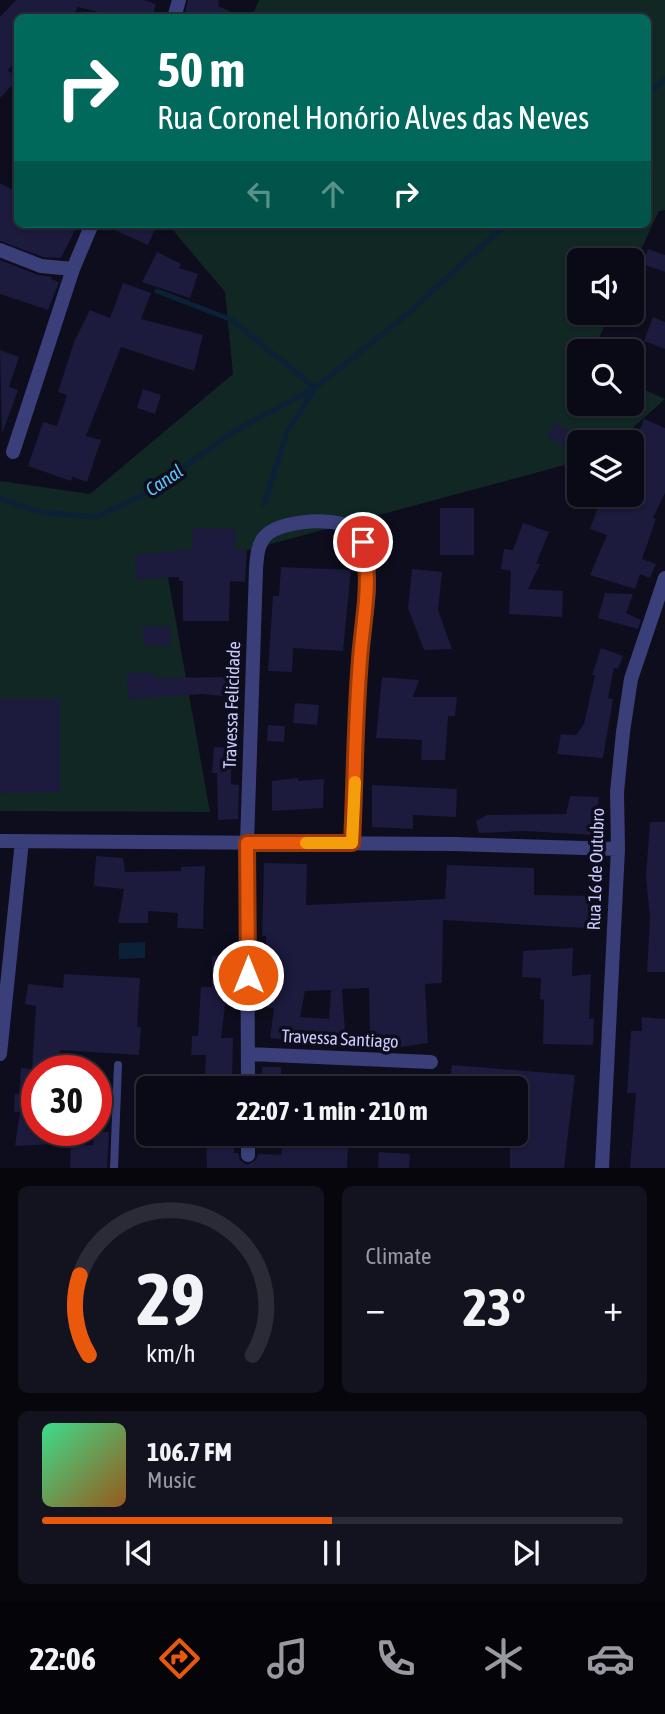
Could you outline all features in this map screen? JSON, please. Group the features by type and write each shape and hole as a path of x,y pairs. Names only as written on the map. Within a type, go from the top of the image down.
{"street":[{"path":"13,452 73,269 90,228"},
{"path":"0,250 41,266 73,269"},
{"name":"Travessa Felicidade","path":"248,1076 247,843 257,551 263,537 272,528 290,523 331,522 348,526 363,542 369,568 360,657 352,843"},
{"name":"Rua 16 de Outubro","path":"602,1168 618,849 617,792 631,679 665,578"},
{"path":"0,841 352,843 618,849"},
{"path":"0,1054 22,841"},
{"name":"Travessa Santiago","path":"248,1054 431,1062"},
{"path":"248,1146 248,1155"}],"lane":[{"path":"114,1168 118,1065"}],"green space":[{"path":"259,0 665,0 665,210 659,211 642,248 567,248 567,325 605,325 598,339 567,339 567,416 644,416 644,389 665,399 630,430 567,430 565,465 167,572 210,812 0,811 0,481 90,494 233,374 225,292 171,228 651,228 651,14 253,14"}],"water":[{"path":"145,942 145,958 119,959 119,943"}],"building":[{"path":"16,0 143,0 156,4 153,14 107,14 78,7 74,14 14,14 14,63 8,70 14,75 14,83 0,98 0,17"},
{"path":"188,0 219,0 218,6 235,14 185,14"},
{"path":"0,183 14,191 14,228 76,228 61,258 43,257 0,241"},
{"path":"110,228 156,228 148,245"},
{"path":"648,249 665,255 665,272 644,265"},
{"path":"157,252 181,264 179,268 198,274 190,298 142,282"},
{"path":"0,260 38,275 52,277 51,279 59,282 48,310 0,294"},
{"path":"123,283 151,293 141,319 203,335 194,371 121,347 86,436 101,440 87,482 72,477 71,481 28,466 43,422 57,426 67,395 58,392 74,342 90,310 110,318"},
{"path":"653,317 665,322 665,349 644,341"},
{"path":"0,350 19,357 9,387 18,390 2,434"},
{"path":"143,389 161,395 155,414 137,408"},
{"path":"644,419 665,428 665,493 653,518 656,519 642,559 656,564 650,578 640,574 635,589 590,575 607,535 590,529 598,507 644,507 644,430 640,430"},
{"path":"554,423 568,430 565,446 547,437"},
{"path":"440,508 474,508 474,555 440,555"},
{"path":"523,523 549,532 536,564 540,564 528,589 563,591 562,617 509,614 511,571 501,569 504,549 513,550"},
{"path":"193,528 236,529 235,549 247,550 245,582 230,581 229,621 183,621 183,581 179,581 179,577 136,579 135,555 192,549"},
{"path":"281,567 351,570 343,651 293,648 292,672 268,671 273,596 279,596"},
{"path":"412,569 442,572 438,610 452,649 424,650 408,608"},
{"path":"605,593 633,594 626,613 641,620 638,629 598,618"},
{"path":"143,626 171,627 170,646 143,645"},
{"path":"601,648 623,656 618,669 614,668 608,698 613,699 603,758 557,754 561,734 576,735 584,724 595,675 592,675"},
{"path":"127,673 154,673 154,678 232,677 232,697 202,694 128,699"},
{"path":"382,677 419,680 413,697 457,697 455,716 448,716 445,760 421,760 422,740 376,738"},
{"path":"0,699 60,699 60,792 0,793"},
{"path":"295,703 319,705 317,725 293,723"},
{"path":"268,725 285,726 284,742 267,741"},
{"path":"214,747 232,748 231,784 239,785 238,819 218,820 217,773 212,773"},
{"path":"298,778 298,781 324,779 323,808 272,811 272,781"},
{"path":"372,785 457,789 456,817 413,815 413,829 372,827"},
{"path":"570,796 599,797 593,835 525,831 479,833 476,821 487,815 566,814"},
{"path":"650,822 665,822 665,972 647,972 650,917 646,877"},
{"path":"96,856 123,858 125,872 181,871 181,867 205,866 203,929 177,928 178,913 148,911 148,923 118,923 124,889 94,886"},
{"path":"264,863 307,864 306,905 445,899 447,865 534,868 534,895 598,896 603,929 443,920 442,983 425,984 428,1043 393,1048 393,1035 370,1036 369,988 342,989 346,1044 270,1038 274,1008 259,1007 261,989 268,989 269,959 266,958 266,936 262,936","holes":["331,990 329,1019 300,1017 305,991"]},
{"path":"573,948 572,976 591,974 589,1019 594,1018 593,1045 543,1044 544,1000 540,999 541,978 522,977 523,951"},
{"path":"234,955 233,983 228,982 221,1038 233,1038 232,1076 205,1076 206,1055 191,1055 192,1036 198,1036 201,987 212,987 212,956"},
{"path":"64,974 140,978 137,1027 141,1027 139,1055 60,1050 60,1055 33,1055 36,1006 25,1004 28,984 63,988"},
{"path":"642,1017 665,1019 665,1168 630,1168 636,1093 627,1093 631,1031 642,1031"},
{"path":"452,1065 575,1075 564,1168 510,1168 510,1147 499,1146 528,1146 528,1076 451,1076"},
{"path":"262,1067 281,1067 281,1076 262,1076"},
{"path":"21,1068 21,1146 15,1146 20,1112 14,1112 15,1094 19,1094"},
{"path":"71,1146 108,1146 107,1168 70,1168"},
{"path":"206,1146 234,1146 234,1153 238,1153 240,1160 247,1165 256,1160 258,1154 281,1155 282,1147 348,1147 347,1168 207,1168"},
{"path":"379,1152 410,1154 409,1168 378,1168"}],"waterway":[{"name":"Canal","path":"651,92 665,79"},
{"name":"Canal","path":"0,498 39,512 96,517 151,491 233,432 315,388 406,315 502,228"},
{"name":"Canal","path":"157,291 232,320 315,388 287,432 264,504"}],"slow traffic":[{"path":"306,843 352,843 355,782"}],"route":[{"path":"248,975 247,843 352,843 360,657 367,614 369,568 363,542"}]}
